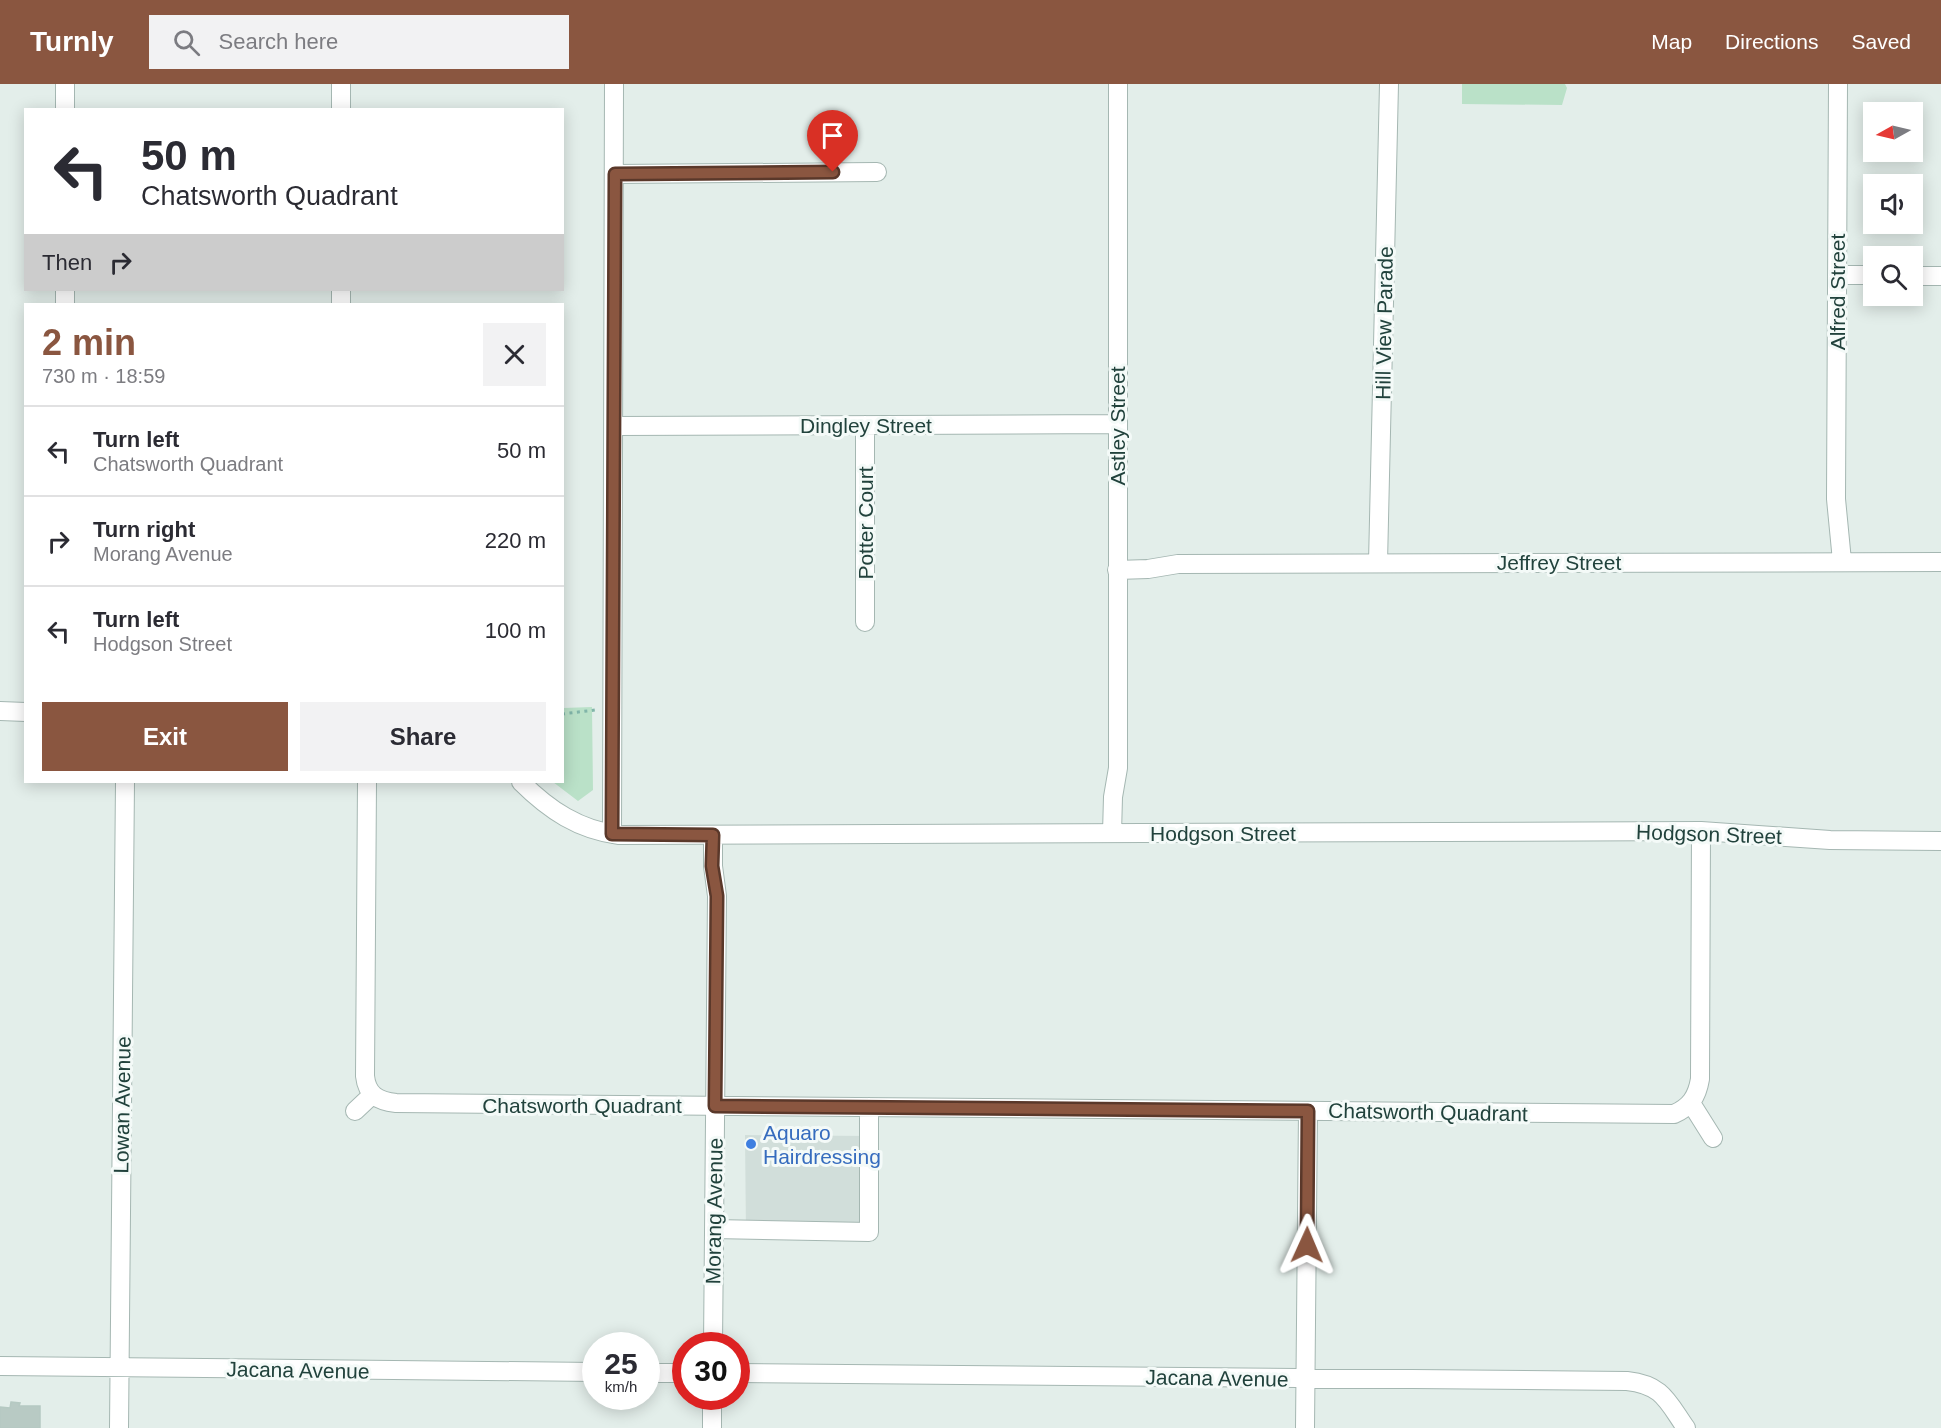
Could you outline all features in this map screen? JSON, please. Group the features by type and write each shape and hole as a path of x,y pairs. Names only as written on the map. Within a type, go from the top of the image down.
{"street":[{"path":"65,84 65,108"},
{"path":"341,84 341,108"},
{"path":"612,834 614,84"},
{"name":"Astley Street","path":"1118,84 1118,768 1122,796 1118,833"},
{"name":"Hill View Parade","path":"1378,563 1389,84"},
{"name":"Alfred Street","path":"1835,561 1838,84"},
{"path":"615,174 877,172"},
{"path":"1837,275 1863,275"},
{"path":"1923,276 1941,276"},
{"name":"Dingley Street","path":"614,426 1117,424"},
{"name":"Potter Court","path":"865,425 866,622"},
{"name":"Jeffrey Street","path":"1117,564 1148,559 1178,564 1941,562"},
{"path":"0,711 23,711"},
{"name":"Lowan Avenue","path":"119,1428 125,783"},
{"path":"355,1111 372,1095 366,1085 365,1076 367,783"},
{"name":"Hodgson Street","path":"522,783 538,798 566,818 594,830 612,834 718,836 1701,831 1830,840 1941,841"},
{"path":"1701,831 1700,1079 1696,1096 1691,1103 1713,1138"},
{"name":"Morang Avenue","path":"713,1332 717,896 723,866 718,836"},
{"name":"Chatsworth Quadrant","path":"372,1095 378,1099 396,1103 1667,1115 1680,1112 1691,1103"},
{"path":"714,1229 869,1232 868,1107"},
{"path":"1305,1428 1308,1111"},
{"name":"Jacana Avenue","path":"0,1366 582,1372"},
{"name":"Jacana Avenue","path":"750,1373 1640,1383 1660,1392 1672,1406 1683,1425"},
{"path":"712,1410 712,1428"}],"path":[{"path":"564,714 595,710"}],"shaded area":[{"path":"745,1135 873,1136 873,1235 746,1235"}],"green space":[{"path":"1462,84 1565,84 1567,88 1562,105 1462,104"},
{"path":"592,707 593,790 578,801 554,783 564,783 564,708"}],"building":[{"path":"11,1402 20,1403 19,1406 40,1406 40,1428 0,1428 0,1407 10,1408"}],"place":[{"name":"Aquaro Hairdressing","path":"751,1144"}],"route":[{"path":"833,172 615,174 612,834 713,835 712,866 717,896 715,1106 1308,1111 1307,1245"}]}
